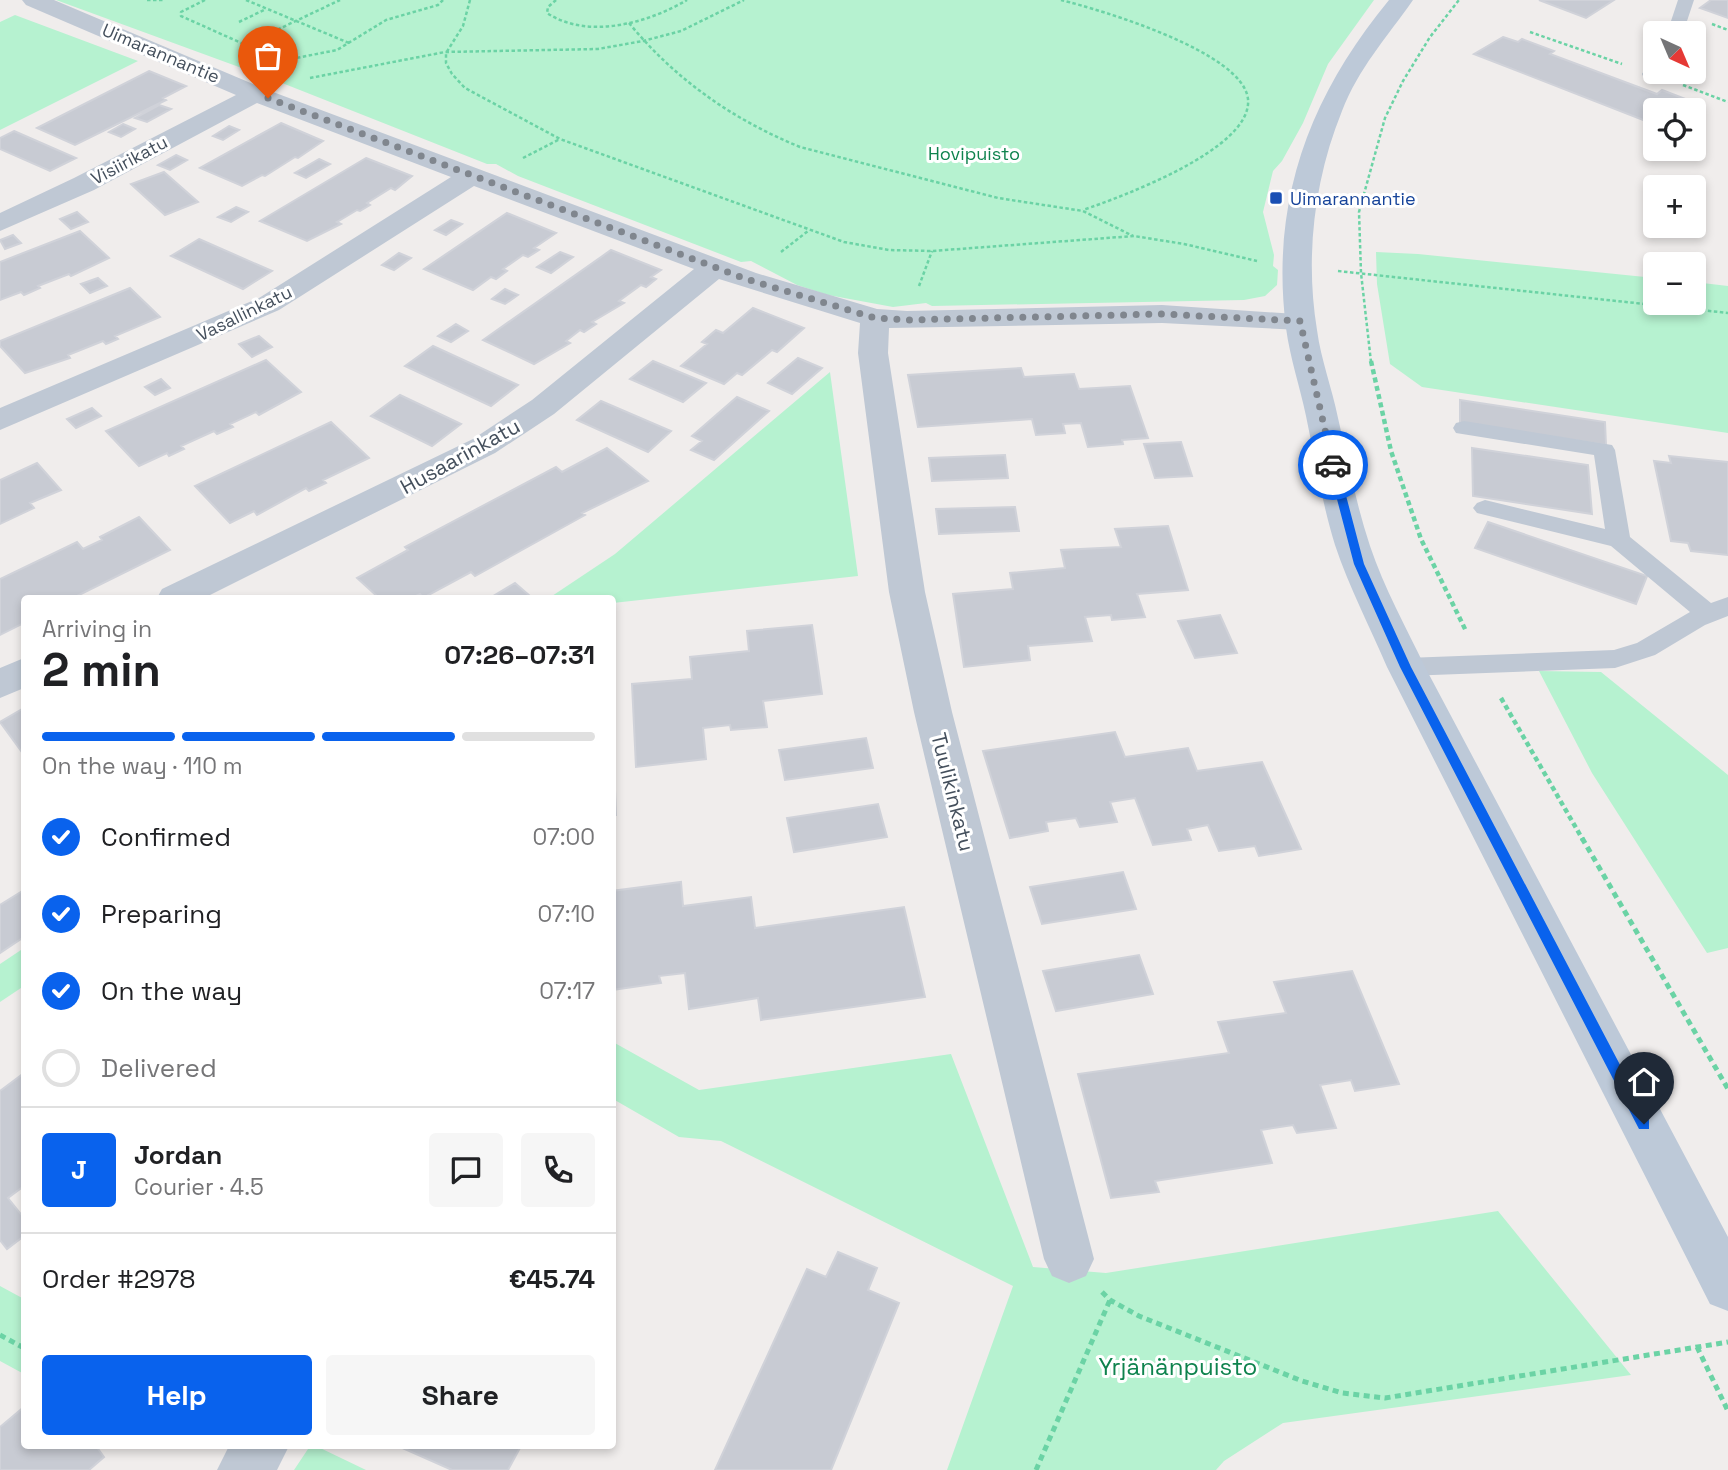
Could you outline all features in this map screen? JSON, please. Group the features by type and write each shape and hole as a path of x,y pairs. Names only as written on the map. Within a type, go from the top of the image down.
{"street":[{"name":"Uimarannantie","path":"34,0 262,96 471,176 715,267 875,318 907,320 1162,314 1300,321"},
{"path":"1401,0 1372,33 1343,77 1311,156 1301,209 1298,267 1300,321 1340,494 1359,564 1406,667 1728,1287"},
{"name":"Visiirikatu","path":"0,223 262,96"},
{"name":"Vasallinkatu","path":"0,420 269,303 471,176"},
{"name":"Husaarinkatu","path":"181,595 484,446 542,407 715,267"},
{"name":"Tuulikinkatu","path":"875,318 873,354 907,592 933,712 1069,1259"},
{"path":"0,684 21,674"},
{"path":"244,1470 260,1449"}],"lane":[{"path":"1679,21 1686,0"},
{"path":"1464,428 1604,450 1619,540"},
{"path":"1406,667 1481,662 1615,659 1646,649 1717,610 1619,540 1485,508"}],"path":[{"path":"146,0 165,0"},
{"path":"205,0 188,7 181,12 181,16 244,46 286,60 325,54 386,20 438,5 443,0"},
{"path":"246,0 349,43"},
{"path":"258,5 262,0"},
{"path":"244,46 340,0"},
{"path":"470,0 468,17 445,52 444,63 465,88 560,139 844,242 889,250 932,251 1134,236 1184,244 1260,262"},
{"path":"556,0 548,7 547,13 554,20 587,26 629,23 655,15 687,0"},
{"path":"262,96 305,79 445,52 598,49 643,41 681,31 744,0"},
{"path":"1061,0 1167,35 1218,61 1235,74 1246,89 1249,101 1246,114 1236,128 1202,158 1153,186 1083,211"},
{"path":"1459,0 1430,37 1403,81 1385,118 1359,212 1361,273 1371,364 1391,451 1420,539 1481,662 1728,1089"},
{"path":"239,22 267,9"},
{"path":"629,23 643,41 695,89 749,125 776,138 800,147 998,198 1083,211 1134,236"},
{"path":"1333,271 1728,313"},
{"path":"1069,1259 1110,1300 1139,1316 1302,1381 1342,1393 1385,1398 1728,1342"},
{"path":"1036,1470 1110,1300"},
{"path":"0,1335 21,1346"},
{"path":"1697,1347 1728,1411"}],"green space":[{"name":"Hovipuisto","path":"56,0 1374,0 1328,64 1303,123 1282,161 1273,171 1263,212 1274,255 1273,266 1278,270 1277,285 1265,296 1244,300 932,306 926,303 893,307 828,295 797,285 751,261 741,262 518,176 496,164 487,164 272,79"},
{"path":"15,15 138,61 0,130 0,22"},
{"path":"1376,252 1643,277 1643,315 1706,315 1706,283 1728,286 1728,433 1422,387 1390,364 1377,284"},
{"path":"830,372 858,576 616,603 616,595 554,595 615,554"},
{"path":"1539,671 1601,672 1728,775 1728,948 1707,953 1592,773"},
{"path":"21,950 21,988 0,1002 0,964"},
{"name":"Yrjänänpuisto","path":"616,1044 699,1090 951,1054 1033,1267 1106,1273 1498,1211 1631,1375 1283,1423 1224,1461 1216,1470 947,1470 1013,1286 721,1141 679,1137 616,1101"},
{"path":"0,1286 21,1297 21,1372 0,1361"},
{"path":"308,1449 322,1449 366,1470 294,1470"}],"building":[{"path":"1539,0 1614,0 1586,18"},
{"path":"1711,0 1728,0 1728,18 1700,8"},
{"path":"1503,37 1518,42 1522,39 1554,51 1550,54 1657,94 1662,90 1683,98 1643,98 1643,120 1474,54"},
{"path":"149,71 186,86 163,98 166,100 75,145 37,128"},
{"path":"159,105 171,109 147,122 135,118"},
{"path":"281,123 323,141 298,158 295,157 265,176 262,175 242,186 200,168"},
{"path":"123,124 135,129 121,137 109,132"},
{"path":"229,126 239,130 223,140 213,136"},
{"path":"14,131 76,158 50,171 0,149 0,138"},
{"path":"176,155 187,160 170,170 158,165"},
{"path":"366,158 412,176 395,190 391,188 367,203 370,205 337,222 341,224 307,241 260,221"},
{"path":"319,159 330,164 306,178 295,173"},
{"path":"164,172 198,202 165,215 131,184"},
{"path":"236,207 248,212 231,222 218,217"},
{"path":"77,212 88,222 71,229 60,219"},
{"path":"507,213 556,233 534,248 539,250 528,257 523,255 503,269 507,271 496,279 491,277 473,290 424,269"},
{"path":"451,220 462,224 446,235 435,230"},
{"path":"80,231 109,258 71,276 69,274 38,286 40,288 24,295 21,292 0,300 0,262"},
{"path":"13,235 21,243 5,249 0,240"},
{"path":"199,239 272,271 243,289 171,256"},
{"path":"611,250 661,270 651,277 656,279 646,287 641,285 619,301 624,303 592,322 596,324 584,332 580,330 566,341 570,343 534,364 483,340"},
{"path":"560,252 573,257 551,273 537,267"},
{"path":"399,253 411,258 394,270 382,265"},
{"path":"98,278 107,286 90,293 81,284"},
{"path":"130,288 160,317 115,336 118,339 106,344 103,341 68,355 70,358 25,373 0,346 0,341"},
{"path":"505,289 518,295 505,304 492,299"},
{"path":"753,308 804,328 777,352 772,350 742,375 737,373 724,384 681,366 707,344 702,342 716,330 723,333"},
{"path":"456,324 468,331 451,342 438,336"},
{"path":"259,336 272,347 252,357 239,344"},
{"path":"433,346 518,385 491,406 405,366"},
{"path":"798,358 822,368 792,394 768,383"},
{"path":"266,360 301,392 259,415 256,412 230,424 233,427 217,434 214,431 181,446 184,449 169,456 167,453 139,466 106,431"},
{"path":"653,361 706,383 683,402 630,379"},
{"path":"1021,368 1024,377 1074,374 1079,389 1130,386 1148,438 1122,440 1123,444 1088,447 1081,423 1063,424 1065,433 1036,435 1032,419 918,427 908,375"},
{"path":"161,379 170,388 155,395 145,387"},
{"path":"400,395 461,424 432,446 371,416"},
{"path":"737,397 769,411 714,460 691,450 702,441 692,436"},
{"path":"1460,400 1605,422 1606,445 1460,423"},
{"path":"601,401 671,431 648,452 577,420"},
{"path":"92,408 101,416 76,428 67,419"},
{"path":"331,422 369,458 323,480 326,483 309,491 306,488 257,515 254,511 230,523 195,486"},
{"path":"1181,442 1192,476 1155,478 1144,444"},
{"path":"607,448 648,481 582,513 585,515 475,576 471,572 429,595 376,595 357,578 408,550 405,547 556,467 562,472"},
{"path":"1472,448 1588,465 1592,514 1473,496"},
{"path":"1005,455 1008,478 932,481 929,458"},
{"path":"1669,456 1728,462 1728,555 1691,551 1688,543 1671,541 1654,461 1671,463"},
{"path":"37,463 61,490 30,503 34,508 0,524 0,480"},
{"path":"1015,507 1019,531 939,534 936,509"},
{"path":"139,517 170,550 79,595 21,595 21,624 0,635 0,579 77,542 83,549 102,540 100,537"},
{"path":"1488,522 1647,576 1636,604 1475,548"},
{"path":"1168,526 1188,590 1137,594 1145,617 1112,620 1111,615 1085,617 1092,641 1028,646 1030,660 964,667 953,594 1013,589 1010,573 1065,568 1061,550 1121,547 1115,529"},
{"path":"515,583 529,595 495,595"},
{"path":"1220,615 1237,653 1195,658 1178,621"},
{"path":"812,625 822,694 763,701 767,727 731,730 730,725 703,728 706,759 636,767 632,684 692,679 690,657 749,651 747,631"},
{"path":"21,710 21,751 0,722"},
{"path":"1115,732 1125,757 1188,748 1197,771 1262,762 1301,849 1259,856 1255,846 1219,851 1208,825 1187,829 1191,840 1153,845 1135,798 1110,802 1117,822 1080,827 1076,818 1046,822 1048,831 1010,838 983,751"},
{"path":"866,738 873,768 785,780 779,750"},
{"path":"878,804 887,837 794,852 787,818"},
{"path":"1123,872 1136,909 1042,924 1030,887"},
{"path":"681,882 683,906 751,897 755,928 904,907 925,997 761,1020 758,998 689,1009 685,973 659,976 661,983 616,989 616,890"},
{"path":"21,892 21,939 0,953 0,905"},
{"path":"1139,955 1153,994 1056,1011 1043,971"},
{"path":"1352,971 1399,1084 1355,1091 1351,1080 1320,1085 1336,1128 1297,1133 1293,1125 1261,1130 1272,1163 1155,1181 1159,1192 1111,1198 1078,1074 1229,1053 1218,1022 1286,1013 1274,982"},
{"path":"21,1075 21,1188 8,1198 21,1214 21,1238 7,1249 0,1240 0,1091"},
{"path":"838,1252 877,1268 868,1290 899,1303 831,1470 715,1470 807,1269 826,1277"},
{"path":"21,1410 21,1449 98,1449 104,1457 89,1470 0,1470 0,1427"},
{"path":"405,1449 519,1449 508,1470 452,1470"}],"way so far":[{"path":"268,98 746,279 875,318 907,320 1162,314 1300,321 1333,465"}],"place":[{"name":"Uimarannantie","path":"1276,198"}],"route":[{"path":"1333,465 1359,564 1406,667 1644,1124"}]}
